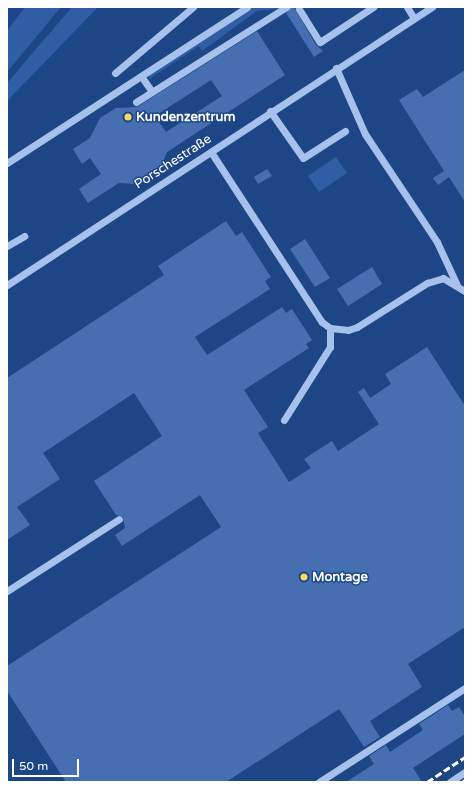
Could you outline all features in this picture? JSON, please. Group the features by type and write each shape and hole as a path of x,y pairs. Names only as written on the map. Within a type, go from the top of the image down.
{"lane":[{"path":"115,73 193,7"},
{"path":"7,163 247,7"},
{"path":"136,102 286,7"},
{"path":"300,8 320,42 373,7"},
{"path":"407,7 414,18"},
{"name":"Porschestraße","path":"7,285 211,152 270,111 432,7"},
{"path":"336,68 365,134 437,242 457,285"},
{"path":"141,76 152,92"},
{"path":"270,111 303,158 345,130"},
{"path":"211,152 322,322 330,328 348,330 427,283 443,278 465,291"},
{"path":"7,246 24,236"},
{"path":"284,420 330,347 330,328"},
{"path":"7,591 119,519"},
{"path":"319,782 465,688"},
{"path":"450,782 465,772"}],"shaded area":[{"path":"25,7 61,7 7,72 7,31"},
{"path":"72,7 98,7 7,101 7,83"},
{"path":"250,7 295,7 257,11 202,51 199,46 149,79 150,73"},
{"path":"336,157 347,173 319,192 308,176"}],"building":[{"path":"291,7 294,7 316,45 323,51 314,57 286,13"},
{"name":"Kundenzentrum","path":"257,31 285,75 167,152 161,167 150,178 136,184 119,183 88,203 79,189 101,174 90,158 82,164 73,149 90,138 100,118 116,108 137,107","holes":["211,80 222,96 166,132 155,116"]},
{"path":"465,70 465,202 449,177 438,185 433,178 444,171 399,100 417,89 423,97"},
{"path":"267,169 272,176 258,184 254,177"},
{"name":"Montage","path":"226,221 236,236 242,232 271,277 265,281 270,289 195,337 207,355 282,307 286,313 292,309 312,340 306,344 309,348 244,390 268,427 258,433 289,482 311,468 304,459 332,441 338,451 379,424 358,392 364,388 370,398 391,384 385,374 427,347 465,406 465,627 408,664 422,687 370,721 380,737 364,747 339,709 226,782 66,782 7,691 7,666 221,527 200,495 122,546 115,535 125,528 123,517 116,515 94,481 162,436 134,393 43,453 60,479 17,507 30,525 7,540 7,378 164,275 158,266"},
{"path":"305,239 330,278 315,287 290,249"},
{"path":"372,267 382,284 348,306 337,289"},
{"path":"448,705 452,711 459,707 465,716 465,734 413,768 422,782 346,782 374,764 369,756 386,745 390,752 423,730 419,724"}],"railway":[{"path":"427,782 465,757"}],"place":[{"name":"Kundenzentrum","path":"128,117"},
{"name":"Montage","path":"304,577"}]}
